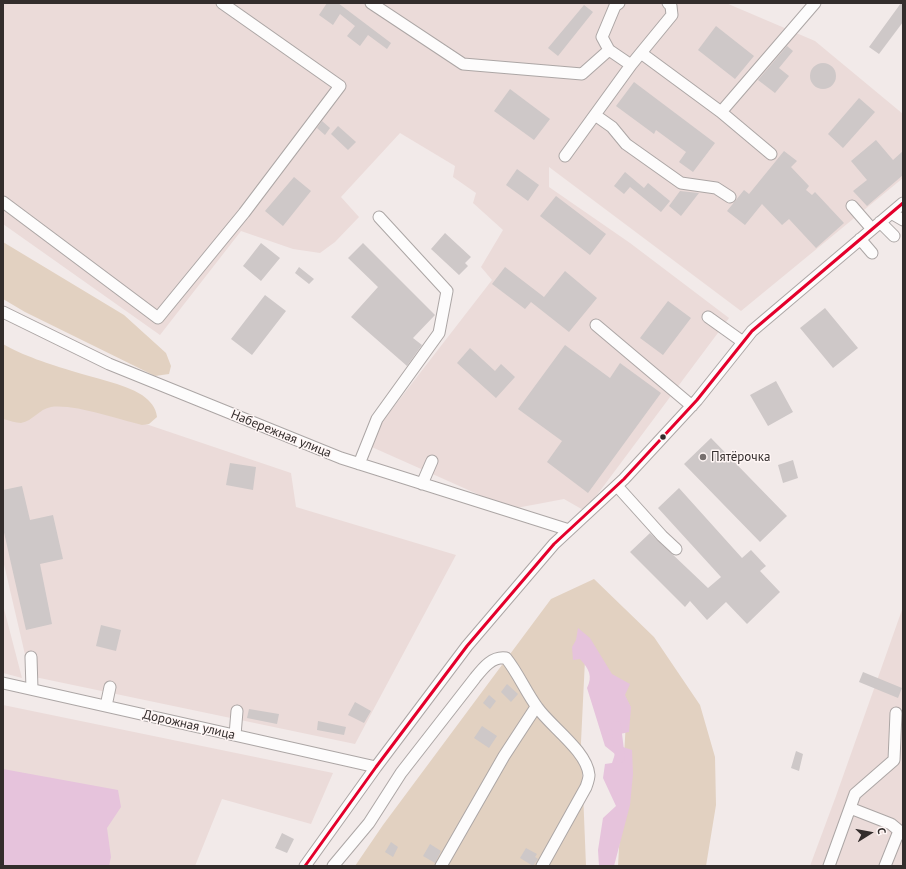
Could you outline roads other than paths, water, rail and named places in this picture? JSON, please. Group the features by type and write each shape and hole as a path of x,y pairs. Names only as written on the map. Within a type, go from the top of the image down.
{"street":[{"path":"3,202 158,318 244,214 340,86 222,3"},
{"path":"371,3 463,64 582,74 609,50"},
{"path":"620,3 615,6 602,37 609,50 631,65"},
{"path":"721,112 816,3"},
{"path":"565,156 631,65 672,15 672,4"},
{"path":"641,53 721,112 771,154"},
{"path":"595,115 612,127 626,144 681,183 716,188 730,197"},
{"path":"305,865 376,767 467,646 554,544 617,486 692,406 752,331 903,203"},
{"path":"852,206 876,226 894,236"},
{"path":"891,213 903,220"},
{"path":"359,464 377,419 439,333 447,291 379,217"},
{"path":"860,239 872,254"},
{"name":"Набережная улица","path":"3,312 109,364 359,464 569,530"},
{"path":"708,317 743,342"},
{"path":"596,325 692,406"},
{"path":"422,484 432,461"},
{"path":"617,486 662,536 676,548"},
{"path":"31,657 32,689"},
{"path":"333,866 369,823 383,800 424,743 486,665 500,657 506,658 520,677 536,707 576,750 584,762 589,777 586,787 542,866"},
{"name":"Дорожная улица","path":"3,683 376,767"},
{"path":"106,706 110,687"},
{"path":"441,866 504,756 536,707"},
{"path":"235,735 237,711"},
{"path":"829,866 855,794 899,762 896,713"},
{"path":"850,808 886,821 901,832 885,866"}],"waterway":[{"path":"616,726 620,758"}],"place":[{"name":"Пятёрочка","path":"703,457"}]}
